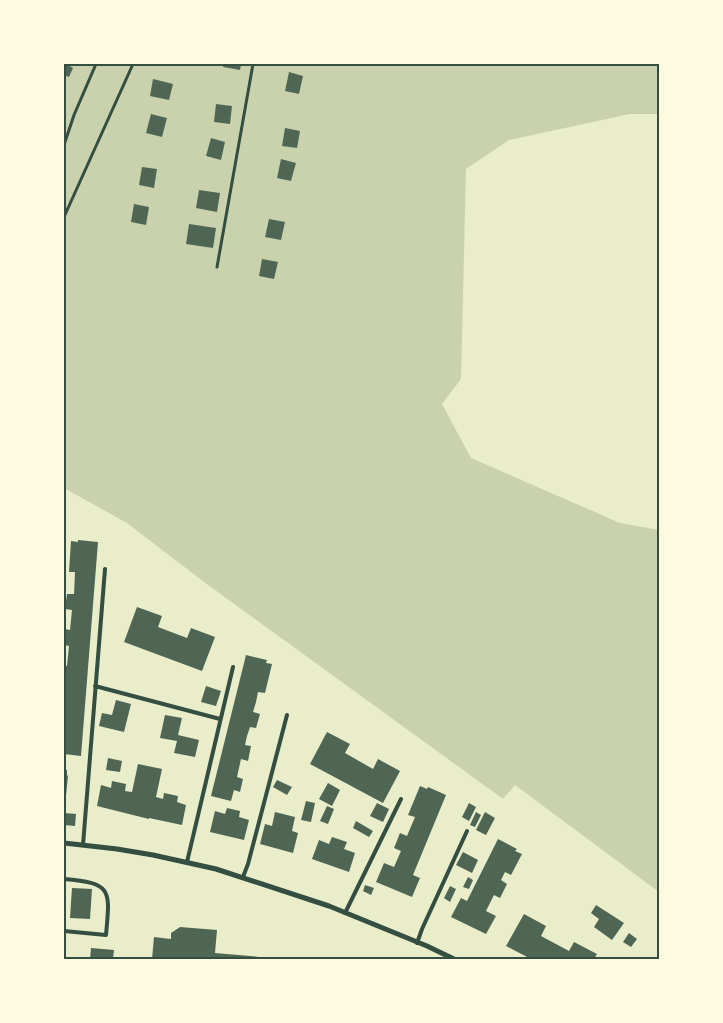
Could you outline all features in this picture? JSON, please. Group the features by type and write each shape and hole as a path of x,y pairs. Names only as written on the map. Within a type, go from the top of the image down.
{"street":[{"path":"64,843 126,850 187,862 243,877 329,906 454,959"}],"lane":[{"path":"83,844 105,569"},
{"path":"187,862 233,668"},
{"path":"95,686 220,719"},
{"path":"243,877 287,715"},
{"path":"346,913 401,799"},
{"path":"417,943 467,832"},
{"path":"64,879 86,881 99,885 106,893 108,905 106,935 64,931"}],"path":[{"path":"64,146 74,115 96,64"},
{"path":"64,217 133,64"},
{"path":"217,267 253,64"}],"green space":[{"path":"64,64 659,64 659,114 630,114 509,140 466,169 461,379 442,404 471,458 620,523 659,530 659,892 515,785 503,799 204,582 127,523 64,488"}],"building":[{"path":"66,64 73,68 69,77 64,75"},
{"path":"223,64 241,64 240,70 223,67"},
{"path":"289,72 303,76 299,94 285,91"},
{"path":"153,79 173,84 169,100 150,96"},
{"path":"216,104 232,106 230,124 214,122"},
{"path":"151,114 167,118 162,137 146,133"},
{"path":"285,128 300,131 297,148 282,146"},
{"path":"211,138 225,142 221,160 206,156"},
{"path":"281,159 296,163 291,181 277,178"},
{"path":"142,167 157,169 154,188 139,185"},
{"path":"199,190 220,193 217,212 196,208"},
{"path":"134,204 149,207 146,225 131,222"},
{"path":"269,219 285,222 281,240 265,237"},
{"path":"189,224 216,228 213,248 186,244"},
{"path":"262,259 278,262 274,279 259,276"},
{"path":"78,540 98,542 81,756 64,754 66,679 64,679 64,665 67,666 69,646 64,645 64,629 70,630 72,610 65,609 67,594 74,594 75,572 69,572 71,541 78,542"},
{"path":"137,607 162,616 158,627 187,638 191,628 215,637 202,671 124,642"},
{"path":"246,655 267,660 266,663 272,664 265,693 258,692 253,712 260,714 256,728 250,727 247,736 245,745 251,746 248,761 241,759 237,777 243,779 240,792 234,790 231,801 211,796"},
{"path":"206,686 221,691 216,706 201,702"},
{"path":"116,700 131,704 124,732 99,726 102,713 112,715"},
{"path":"165,715 182,718 178,735 199,740 195,757 174,753 177,741 160,738"},
{"path":"327,732 350,744 345,753 373,769 378,759 400,771 383,803 310,764"},
{"path":"108,758 122,761 120,772 106,770"},
{"path":"138,764 162,769 156,797 163,799 164,793 178,796 177,802 186,805 182,825 97,806 101,785 111,788 112,781 126,784 125,791 132,792"},
{"path":"64,769 67,770 68,776 66,796 64,796"},
{"path":"277,780 292,787 287,795 273,787"},
{"path":"328,783 340,790 332,806 319,799"},
{"path":"420,786 427,789 428,787 446,795 413,875 420,878 412,897 376,882 384,863 394,867 401,851 394,848 400,833 407,836 415,817 408,815"},
{"path":"306,801 315,803 311,822 301,820"},
{"path":"377,803 389,809 383,822 370,816"},
{"path":"469,803 476,807 469,821 462,817"},
{"path":"327,806 334,809 328,824 320,821"},
{"path":"227,808 240,811 239,817 249,820 244,840 210,832 215,811 225,814"},
{"path":"275,812 295,817 292,831 298,833 293,853 260,844 265,824 272,826"},
{"path":"476,812 481,815 475,827 470,825"},
{"path":"485,812 495,818 486,835 476,830"},
{"path":"64,813 76,814 75,826 64,825"},
{"path":"356,821 373,831 369,837 353,828"},
{"path":"332,837 347,842 344,849 355,853 349,872 312,859 319,840 329,844"},
{"path":"498,839 517,849 515,851 522,854 511,875 505,872 501,880 507,884 500,898 494,895 486,911 496,916 486,934 451,917 461,898 467,901"},
{"path":"463,852 478,860 472,873 456,865"},
{"path":"468,877 473,880 469,889 463,887"},
{"path":"365,885 374,888 371,895 363,891"},
{"path":"450,886 456,889 450,902 444,898"},
{"path":"72,888 92,889 90,919 70,918"},
{"path":"596,905 624,923 612,940 594,927 599,919 591,913"},
{"path":"524,914 546,926 541,936 569,951 574,942 597,954 594,959 531,959 506,946"},
{"path":"180,927 217,930 215,953 272,959 152,959 154,937 171,939 171,933"},
{"path":"629,933 637,939 631,947 623,942"},
{"path":"91,948 114,950 113,959 90,959"}]}
